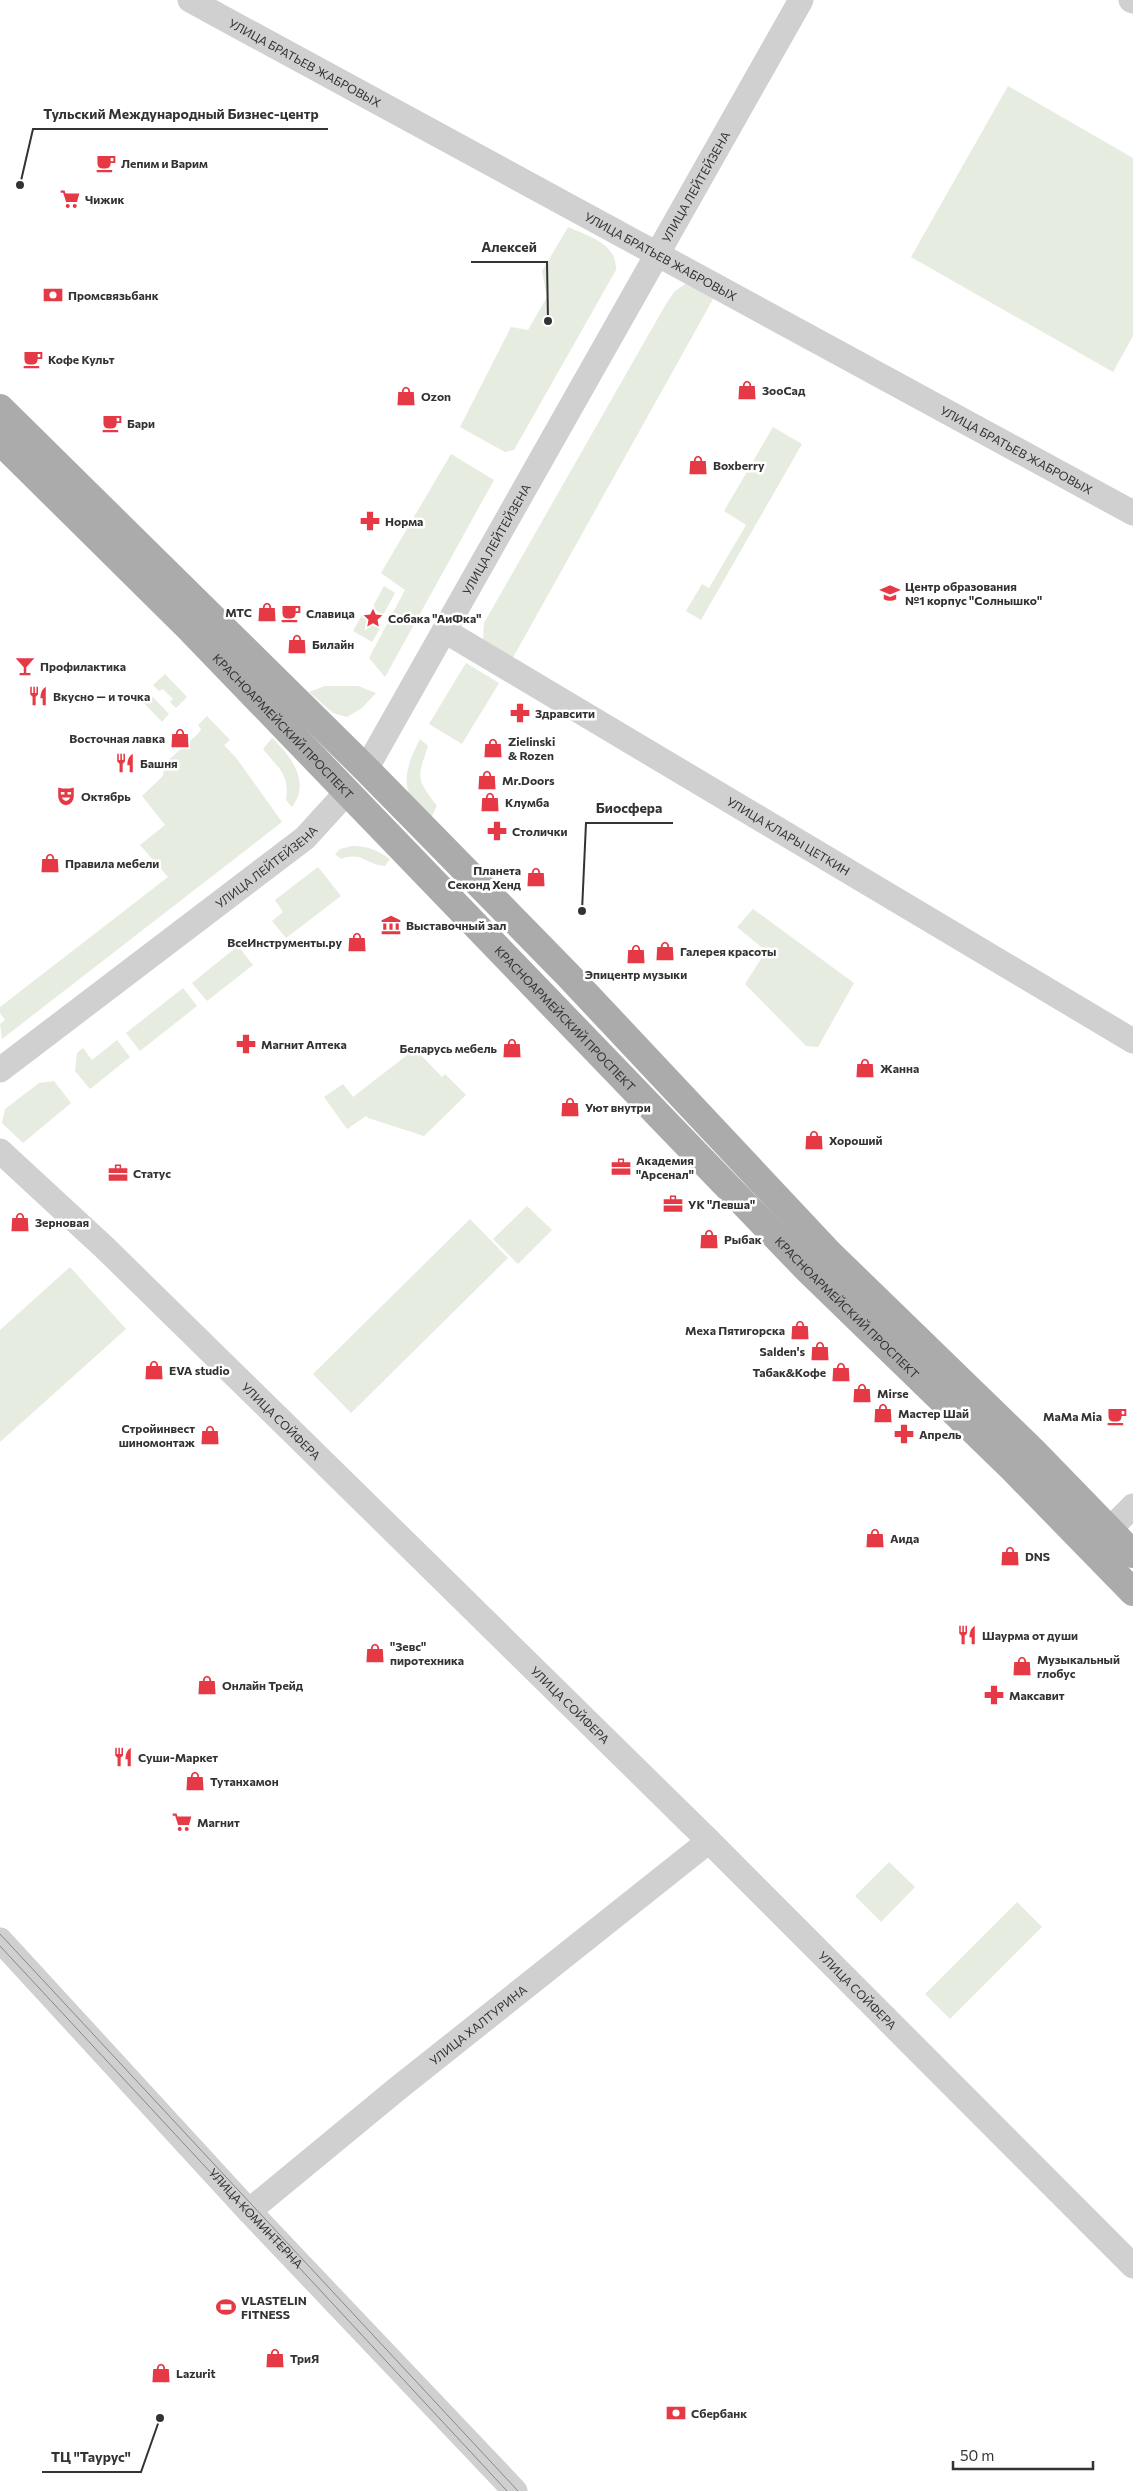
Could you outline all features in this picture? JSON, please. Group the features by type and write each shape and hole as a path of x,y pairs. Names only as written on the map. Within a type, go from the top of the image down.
{"main road":[{"name":"КРАСНОАРМЕЙСКИЙ ПРОСПЕКТ","path":"0,408 366,769 568,975 830,1254 1033,1450 1133,1554"},
{"name":"КРАСНОАРМЕЙСКИЙ ПРОСПЕКТ","path":"0,441 189,628 346,792 646,1099 808,1270 1013,1468 1133,1592"},
{"name":"УЛИЦА ЛЕЙТЕЙЗЕНА","path":"346,792 366,769"}],"street":[{"name":"УЛИЦА БРАТЬЕВ ЖАБРОВЫХ","path":"190,0 1133,513"},
{"name":"УЛИЦА ЛЕЙТЕЙЗЕНА","path":"366,769 801,0"},
{"name":"УЛИЦА КЛАРЫ ЦЕТКИН","path":"446,630 1133,1041"},
{"name":"УЛИЦА ЛЕЙТЕЙЗЕНА","path":"0,1070 305,838 346,792"},
{"name":"УЛИЦА СОЙФЕРА","path":"0,1151 105,1248 709,1841 1133,2266"},
{"path":"1110,1529 1133,1506"},
{"name":"УЛИЦА ХАЛТУРИНА","path":"250,2210 405,2082 709,1841"},
{"name":"УЛИЦА КОМИНТЕРНА","path":"0,1940 250,2210 515,2491"}],"shaded area":[{"path":"1008,86 1133,158 1133,336 1113,372 911,257"},
{"path":"568,227 592,237 607,247 612,253 616,270 514,450 505,452 460,427 511,327 528,330 547,297 542,271"},
{"path":"685,284 696,286 714,295 712,301 510,663 483,640 484,623 666,304 674,292"},
{"path":"773,427 802,444 701,620 686,611 702,584 709,588 746,525 724,511"},
{"path":"451,454 494,480 385,677 369,658 405,590 381,573"},
{"path":"384,586 395,593 383,615 372,608"},
{"path":"362,615 381,627 372,642 353,631"},
{"path":"466,663 499,683 462,744 429,724"},
{"path":"165,674 187,697 176,708 170,702 173,699 163,689 159,691 153,685"},
{"path":"325,686 358,686 376,693 362,708 347,717 333,713 309,692"},
{"path":"148,692 169,714 162,722 140,699"},
{"path":"207,716 230,740 224,745 237,759 282,822 2,1039 0,1024 5,1020 0,1013 0,1007 168,877 140,845 165,825 142,796 163,776 165,763 199,733 201,729 198,725"},
{"path":"272,738 292,761 299,779 300,788 292,807 286,800 286,784 282,772 263,749"},
{"path":"420,739 428,746 420,772 422,783 437,806 430,819 414,802 410,795 407,781 409,766"},
{"path":"352,846 372,849 390,859 385,866 359,857 341,859 335,854 340,849"},
{"path":"318,867 341,896 286,938 272,921 283,912 275,900"},
{"path":"753,909 854,983 818,1047 806,1046 745,984 766,951 737,927"},
{"path":"238,946 253,965 207,1001 192,983"},
{"path":"183,988 197,1006 140,1051 126,1033"},
{"path":"117,1040 130,1057 90,1089 75,1071 77,1053 83,1048 92,1060"},
{"path":"415,1049 442,1077 445,1074 466,1095 424,1136 366,1116 347,1129 324,1097 343,1084 353,1097"},
{"path":"54,1081 71,1103 23,1143 2,1123 5,1109 39,1083"},
{"path":"527,1206 552,1230 518,1264 493,1239"},
{"path":"470,1219 508,1258 351,1413 313,1374"},
{"path":"70,1267 126,1329 0,1442 0,1330"},
{"path":"889,1862 915,1887 881,1922 855,1896"},
{"path":"1017,1902 1042,1927 950,2019 925,1994"}],"tram line":[{"path":"0,1934 518,2491"},
{"path":"0,1946 507,2491"}],"place":[{"name":"Лепим и Варим","path":"106,163"},
{"name":"Тульский Международный Бизнес-центр","path":"20,185"},
{"name":"Чижик","path":"70,199"},
{"name":"Промсвязьбанк","path":"53,295"},
{"name":"Алексей","path":"548,321"},
{"name":"Кофе Культ","path":"33,359"},
{"name":"ЗооСад","path":"747,390"},
{"name":"Ozon","path":"406,396"},
{"name":"Бари","path":"112,423"},
{"name":"Boxberry","path":"698,465"},
{"name":"Норма","path":"370,521"},
{"name":"Центр образования №1 корпус \"Солнышко\"","path":"890,593"},
{"name":"МТС","path":"267,612"},
{"name":"Славица","path":"291,613"},
{"name":"Собака \"АиФка\"","path":"373,618"},
{"name":"Билайн","path":"297,644"},
{"name":"Профилактика","path":"25,666"},
{"name":"Вкусно — и точка","path":"38,696"},
{"name":"Здравсити","path":"520,713"},
{"name":"Восточная лавка","path":"180,738"},
{"name":"Zielinski & Rozen","path":"493,748"},
{"name":"Башня","path":"125,763"},
{"name":"Mr.Doors","path":"487,780"},
{"name":"Октябрь","path":"66,796"},
{"name":"Клумба","path":"490,802"},
{"name":"Столички","path":"497,831"},
{"name":"Правила мебели","path":"50,863"},
{"name":"Планета Секонд Хенд","path":"536,877"},
{"name":"Биосфера","path":"582,911"},
{"name":"Выставочный зал","path":"391,925"},
{"name":"ВсеИнструменты.ру","path":"357,942"},
{"name":"Галерея красоты","path":"665,951"},
{"name":"Эпицентр музыки","path":"636,954"},
{"name":"Магнит Аптека","path":"246,1044"},
{"name":"Беларусь мебель","path":"512,1048"},
{"name":"Жанна","path":"865,1068"},
{"name":"Уют внутри","path":"570,1107"},
{"name":"Хороший","path":"814,1140"},
{"name":"Академия \"Арсенал\"","path":"621,1167"},
{"name":"Статус","path":"118,1173"},
{"name":"УК \"Левша\"","path":"673,1204"},
{"name":"Зерновая","path":"20,1222"},
{"name":"Рыбак","path":"709,1239"},
{"name":"Меха Пятигорска","path":"800,1330"},
{"name":"Salden's","path":"820,1351"},
{"name":"EVA studio","path":"154,1370"},
{"name":"Табак&Кофе","path":"841,1372"},
{"name":"Mirse","path":"862,1393"},
{"name":"Мастер Шай","path":"883,1413"},
{"name":"MaMa Mia","path":"1117,1416"},
{"name":"Апрель","path":"904,1434"},
{"name":"Стройинвест шиномонтаж","path":"210,1435"},
{"name":"Аида","path":"875,1538"},
{"name":"DNS","path":"1010,1556"},
{"name":"Шаурма от души","path":"967,1635"},
{"name":"\"Зевс\" пиротехника","path":"375,1653"},
{"name":"Музыкальный глобус","path":"1022,1666"},
{"name":"Онлайн Трейд","path":"207,1685"},
{"name":"Максавит","path":"994,1695"},
{"name":"Суши-Маркет","path":"123,1757"},
{"name":"Тутанхамон","path":"195,1781"},
{"name":"Магнит","path":"182,1822"},
{"name":"VLASTELIN FITNESS","path":"226,2307"},
{"name":"ТриЯ","path":"275,2358"},
{"name":"Lazurit","path":"161,2373"},
{"name":"Сбербанк","path":"676,2413"},
{"name":"ТЦ \"Таурус\"","path":"160,2418"}]}
